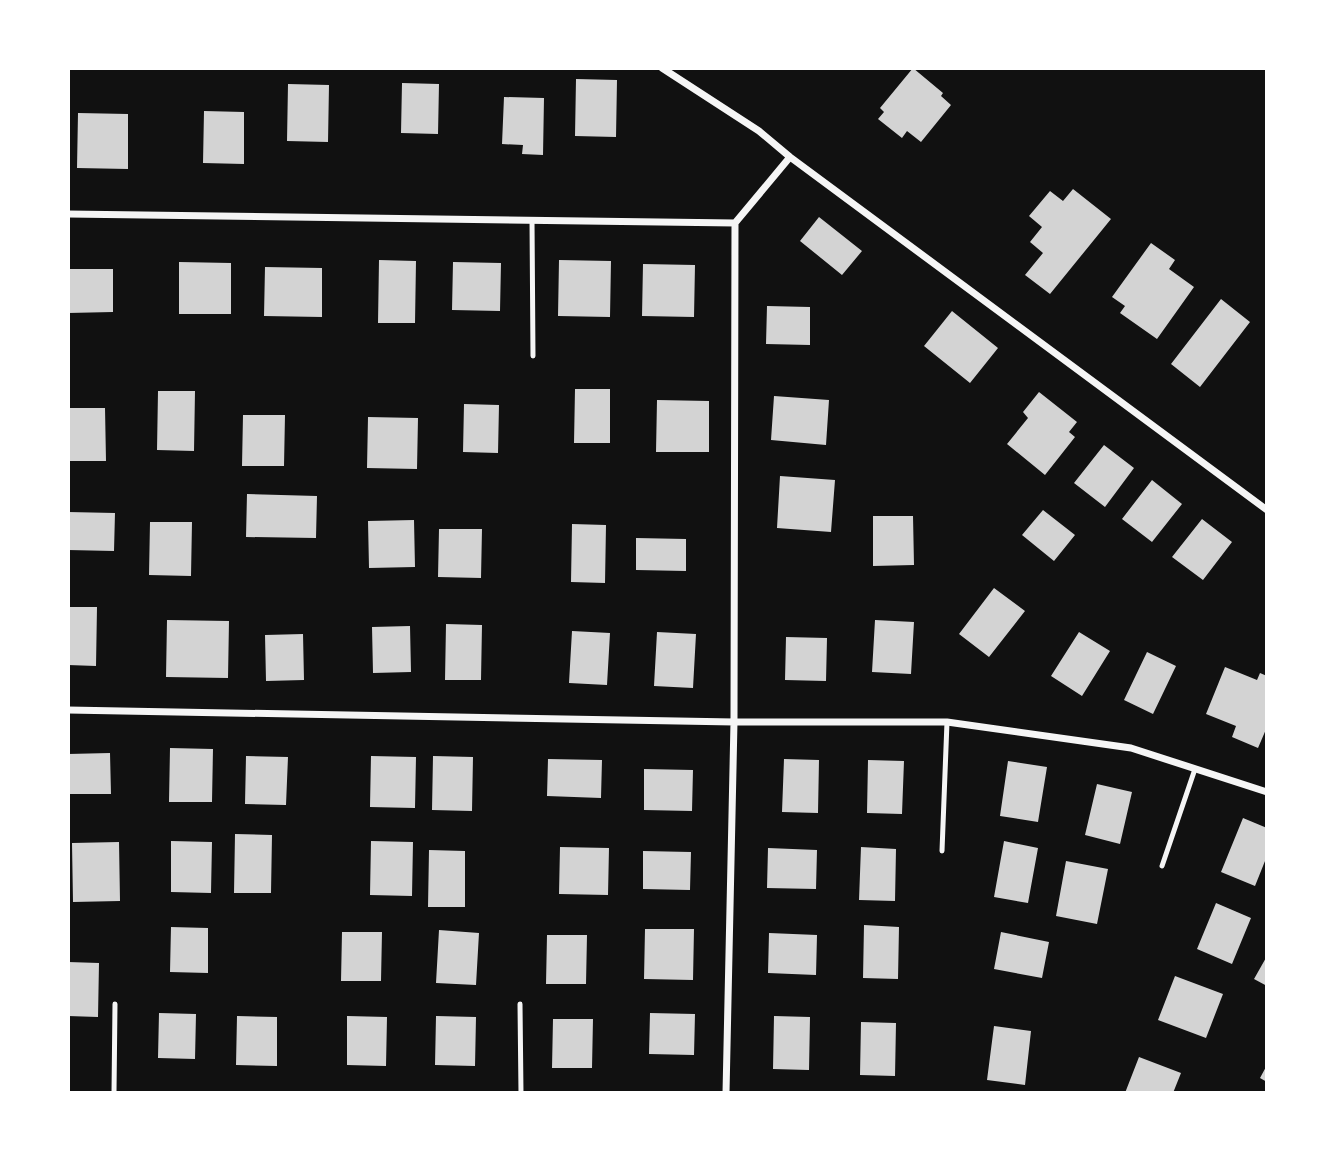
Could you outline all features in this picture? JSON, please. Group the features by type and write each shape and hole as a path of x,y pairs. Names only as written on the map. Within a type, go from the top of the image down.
{"street":[{"path":"662,68 759,131 790,157 1267,510"},
{"path":"726,1093 734,722 736,223 790,157"},
{"path":"68,214 736,223"},
{"path":"68,710 734,722 947,722 1131,748 1267,792"}],"lane":[{"path":"532,220 533,356"},
{"path":"942,851 947,722"},
{"path":"1162,866 1195,769"},
{"path":"520,1003 521,1093"},
{"path":"114,1093 116,1004"}],"building":[{"path":"913,68 943,93 941,96 951,105 921,142 907,131 902,138 878,119 884,112 880,108"},
{"path":"576,79 617,80 616,137 575,136"},
{"path":"402,83 439,84 438,134 401,133"},
{"path":"288,84 329,85 328,142 287,141"},
{"path":"504,97 544,98 543,155 522,154 523,145 502,144"},
{"path":"204,111 244,112 244,164 203,163"},
{"path":"78,113 128,114 128,169 77,168"},
{"path":"1073,189 1111,219 1050,294 1025,275 1043,253 1030,242 1042,227 1029,216 1050,191 1063,201"},
{"path":"819,217 862,251 842,275 800,241"},
{"path":"1151,243 1175,260 1169,269 1194,287 1157,339 1120,313 1125,306 1112,297"},
{"path":"379,260 416,261 415,323 378,323"},
{"path":"559,260 611,261 610,317 558,316"},
{"path":"179,262 231,263 231,314 179,314"},
{"path":"453,262 501,263 500,311 452,310"},
{"path":"643,264 695,265 694,317 642,316"},
{"path":"265,267 322,268 322,317 264,316"},
{"path":"68,269 113,269 113,312 68,313"},
{"path":"1221,299 1250,322 1200,387 1171,364"},
{"path":"767,306 810,307 810,345 766,344"},
{"path":"952,311 998,348 970,383 924,346"},
{"path":"575,389 610,389 610,443 574,443"},
{"path":"158,391 195,391 194,451 157,450"},
{"path":"1039,392 1077,422 1069,432 1075,437 1045,475 1007,444 1028,418 1023,412"},
{"path":"774,396 829,400 826,445 771,440"},
{"path":"657,400 709,401 709,452 656,452"},
{"path":"464,404 499,405 498,453 463,452"},
{"path":"68,408 105,408 106,461 68,461"},
{"path":"243,415 285,415 284,466 242,466"},
{"path":"368,417 418,418 417,469 367,468"},
{"path":"1104,445 1134,468 1105,507 1074,483"},
{"path":"780,476 835,480 831,532 777,528"},
{"path":"1152,480 1182,504 1152,542 1122,519"},
{"path":"247,494 317,496 316,538 246,537"},
{"path":"1043,510 1075,535 1054,561 1022,535"},
{"path":"68,512 115,513 114,551 68,550"},
{"path":"873,516 913,516 914,565 873,566"},
{"path":"1202,519 1232,542 1203,580 1172,557"},
{"path":"414,520 415,567 369,568 368,521"},
{"path":"150,522 192,522 191,576 149,575"},
{"path":"572,524 606,525 605,583 571,582"},
{"path":"439,529 482,529 481,578 438,577"},
{"path":"636,538 686,539 686,571 636,570"},
{"path":"994,588 1025,611 989,657 959,634"},
{"path":"68,607 97,607 96,666 68,665"},
{"path":"167,620 229,621 228,678 166,677"},
{"path":"875,620 914,622 911,674 872,672"},
{"path":"446,624 482,625 481,680 445,680"},
{"path":"410,626 411,672 373,673 372,627"},
{"path":"572,631 610,633 607,685 569,683"},
{"path":"657,632 696,634 693,688 654,686"},
{"path":"1079,632 1110,651 1082,696 1051,676"},
{"path":"303,634 304,680 266,681 265,635"},
{"path":"786,637 827,638 826,681 785,680"},
{"path":"1147,652 1176,666 1153,714 1124,700"},
{"path":"1225,667 1257,680 1260,673 1267,676 1267,727 1258,748 1232,737 1236,726 1206,714"},
{"path":"170,748 213,749 212,802 169,802"},
{"path":"110,753 111,794 68,794 68,754"},
{"path":"246,756 288,757 286,805 245,804"},
{"path":"371,756 416,757 415,808 370,807"},
{"path":"433,756 473,757 472,811 432,810"},
{"path":"548,759 602,760 601,798 547,796"},
{"path":"784,759 819,760 818,813 782,812"},
{"path":"868,760 904,761 902,814 867,813"},
{"path":"1008,761 1047,767 1038,822 1000,816"},
{"path":"644,769 693,770 692,811 644,810"},
{"path":"1097,784 1132,792 1120,844 1085,835"},
{"path":"1243,818 1267,828 1267,856 1255,886 1221,872"},
{"path":"235,834 272,835 271,893 234,893"},
{"path":"171,841 212,842 211,893 171,892"},
{"path":"371,841 413,842 412,896 370,895"},
{"path":"1004,841 1038,848 1028,903 994,897"},
{"path":"119,842 120,901 73,902 72,843"},
{"path":"560,847 609,848 608,895 559,894"},
{"path":"861,847 896,849 895,901 859,900"},
{"path":"768,848 817,850 816,889 767,888"},
{"path":"429,850 465,851 465,907 428,907"},
{"path":"643,851 691,852 690,890 643,889"},
{"path":"1066,861 1108,869 1097,924 1056,916"},
{"path":"1216,903 1251,918 1232,964 1197,949"},
{"path":"864,925 899,927 898,979 863,978"},
{"path":"171,927 208,928 208,973 170,972"},
{"path":"645,929 694,929 693,980 644,979"},
{"path":"439,930 479,933 476,985 436,983"},
{"path":"342,932 382,932 381,981 341,981"},
{"path":"1001,932 1049,942 1042,978 994,969"},
{"path":"769,933 817,935 816,975 768,973"},
{"path":"547,935 587,935 586,984 546,984"},
{"path":"1267,956 1267,986 1254,979"},
{"path":"68,962 99,963 98,1017 68,1016"},
{"path":"1175,976 1223,994 1206,1038 1158,1020"},
{"path":"159,1013 196,1014 195,1059 158,1058"},
{"path":"650,1013 695,1014 694,1055 649,1054"},
{"path":"237,1016 277,1017 277,1066 236,1065"},
{"path":"347,1016 387,1017 386,1066 347,1065"},
{"path":"436,1016 476,1017 475,1066 435,1065"},
{"path":"774,1016 810,1017 809,1070 773,1069"},
{"path":"553,1019 593,1019 592,1068 552,1068"},
{"path":"861,1022 896,1023 895,1076 860,1075"},
{"path":"994,1026 1031,1031 1025,1085 987,1080"},
{"path":"1139,1057 1181,1073 1173,1093 1125,1093"},
{"path":"1267,1065 1267,1082 1260,1078"}]}
